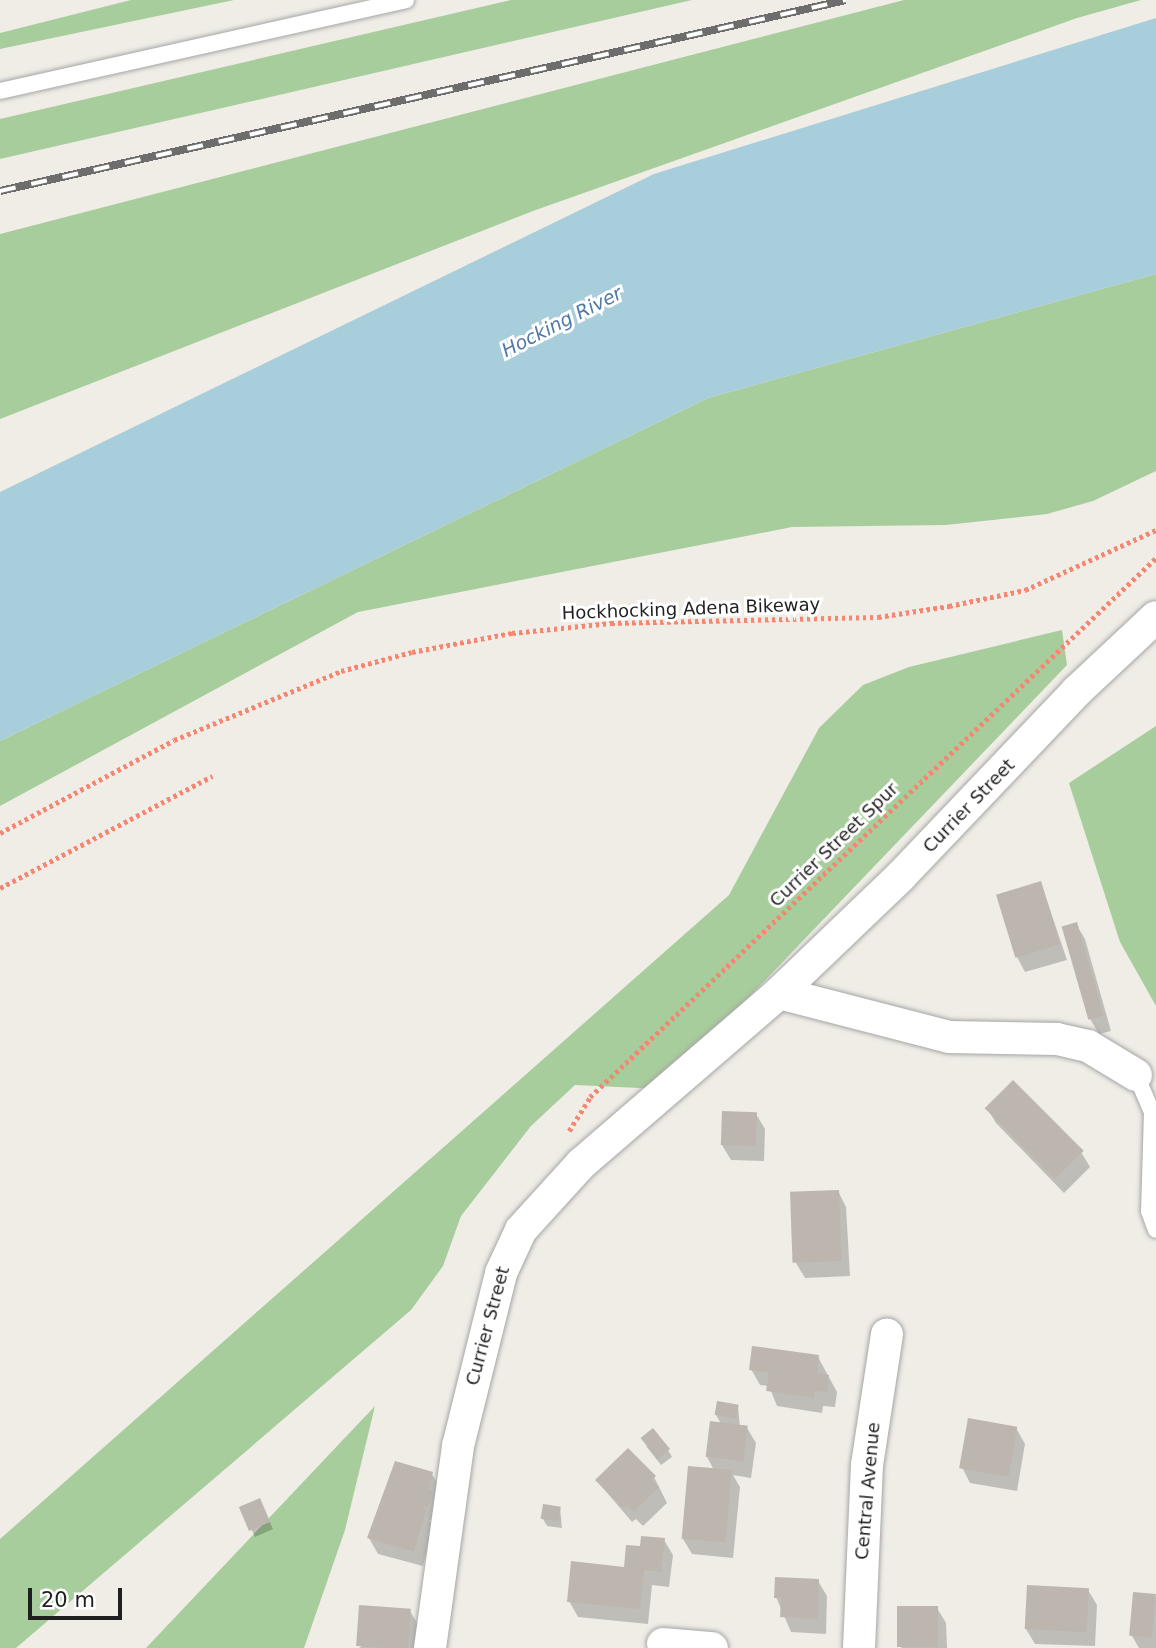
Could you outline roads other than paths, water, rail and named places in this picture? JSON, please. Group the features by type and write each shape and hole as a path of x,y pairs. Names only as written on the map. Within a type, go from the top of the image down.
{"street":[{"name":"Currier Street","path":"430,1648 458,1446 501,1273 521,1230 581,1164 779,993 909,867 1077,691 1156,617"},
{"path":"779,993 949,1037 1047,1038 1088,1046 1136,1075"},
{"name":"Central Avenue","path":"859,1648 867,1465 887,1335"},
{"path":"663,1646 712,1648"}],"lane":[{"path":"0,90 406,0"},
{"path":"1136,1075 1152,1112 1149,1211 1156,1230"}],"water":[{"name":"Hocking River","path":"1156,18 1156,274 708,398 0,741 0,492 654,174"}],"railway":[{"path":"0,191 846,0"}]}
